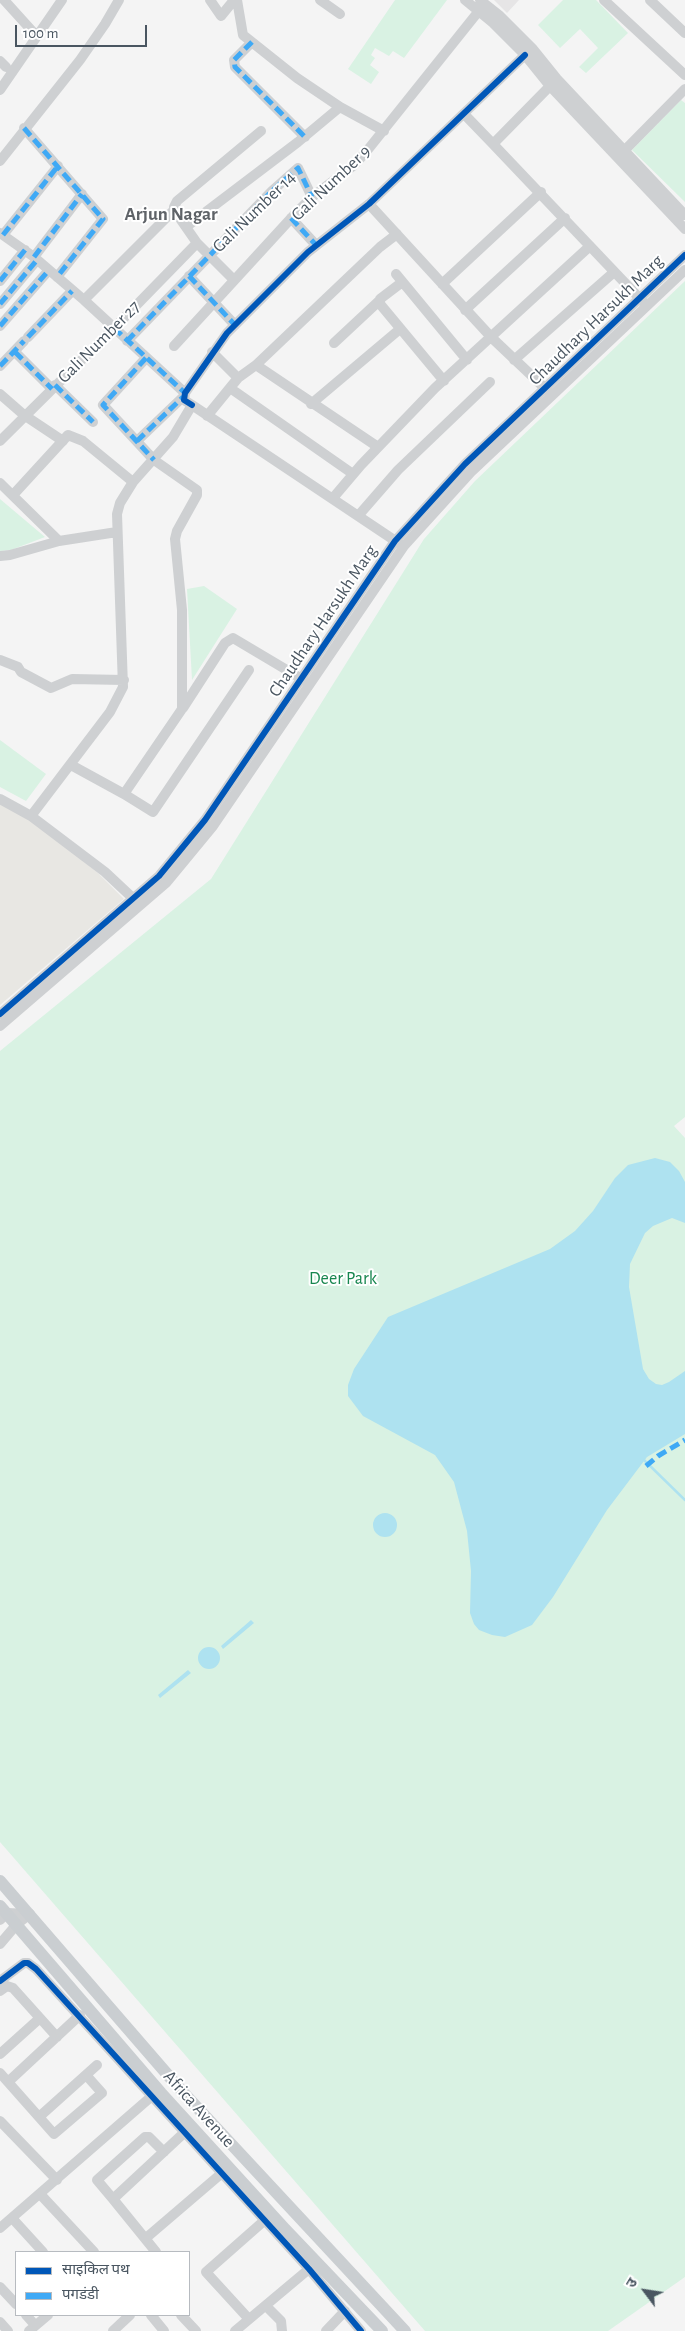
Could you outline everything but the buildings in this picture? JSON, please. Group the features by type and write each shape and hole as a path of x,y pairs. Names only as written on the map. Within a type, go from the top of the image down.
{"main road":[{"name":"Africa Avenue","path":"0,1881 180,2089 405,2331"},
{"name":"Africa Avenue","path":"2,1913 17,1924 161,2093 284,2228 382,2331"}],"street":[{"path":"4,0 33,32"},
{"path":"0,90 62,0"},
{"path":"0,161 105,24 118,0"},
{"path":"210,0 221,16 235,0"},
{"path":"235,0 243,35 297,78 340,107 384,131"},
{"path":"320,0 340,14"},
{"path":"464,0 493,23 525,55 550,86 685,215"},
{"path":"480,0 500,16 532,48 685,229"},
{"path":"604,0 685,75"},
{"path":"650,0 685,33"},
{"name":"Gali Number 9","path":"174,346 214,300 291,218 312,197 352,166 384,131 478,12"},
{"path":"252,42 234,60 235,67 305,137"},
{"path":"138,440 184,395 212,352 235,325 316,245 369,204 465,115 525,55"},
{"path":"493,144 550,86"},
{"path":"621,155 685,89"},
{"path":"186,227 305,137 340,107"},
{"path":"465,115 541,192 613,272 644,303"},
{"path":"24,128 103,219 57,277"},
{"path":"84,300 174,210 177,201 262,131"},
{"path":"58,166 1,234 25,250 84,300 146,358 192,405 400,544"},
{"name":"Gali Number 14","path":"210,255 272,191 298,168 312,197"},
{"path":"442,284 541,192"},
{"path":"0,304 82,194"},
{"path":"369,204 465,310 514,360 549,392"},
{"path":"174,210 197,243 234,280"},
{"path":"291,218 316,245"},
{"path":"465,310 565,218"},
{"path":"208,416 238,378 256,365 380,247 397,234"},
{"name":"Gali Number 27","path":"0,441 197,243"},
{"path":"333,498 378,447 444,382 590,246"},
{"path":"0,281 25,250"},
{"path":"127,340 210,255"},
{"name":"Chaudhary Harsukh Marg","path":"644,303 685,255"},
{"path":"0,326 49,270"},
{"name":"Chaudhary Harsukh Marg","path":"0,1026 195,850 400,544 465,464 549,392 644,303 685,270"},
{"path":"514,360 613,272"},
{"path":"190,276 235,325"},
{"path":"334,343 380,301 399,279 467,360"},
{"path":"0,366 72,291"},
{"path":"380,301 400,330 444,382"},
{"path":"311,404 400,330"},
{"path":"15,352 93,422"},
{"path":"212,352 238,378"},
{"path":"146,358 103,405 138,440 154,460 198,493 177,531 175,539 182,610 182,709"},
{"path":"256,365 311,404 378,447"},
{"path":"358,516 404,463 490,382"},
{"path":"230,388 353,474"},
{"path":"0,394 24,415 62,441"},
{"path":"31,816 110,712 120,693 124,680 117,514 120,503 133,482 173,437 192,405"},
{"path":"13,495 68,435 82,441 133,482"},
{"path":"0,483 59,541"},
{"path":"0,556 59,541 117,532"},
{"path":"124,794 225,643 233,638 306,682"},
{"path":"0,660 18,667 21,672 51,688 72,679 124,680"},
{"path":"70,765 153,812 249,670"},
{"path":"0,799 31,816 105,872 137,903"},
{"name":"Chaudhary Harsukh Marg","path":"0,1014 137,903"},
{"path":"2,1913 30,1914"},
{"path":"0,1944 17,1924 30,1914"},
{"path":"0,1981 24,1963 28,1963 36,1969 80,2015 309,2269 361,2331"},
{"path":"0,1991 11,1986 57,2037"},
{"path":"8,2082 80,2015"},
{"path":"0,2054 40,2018"},
{"path":"39,2117 97,2065"},
{"path":"0,2073 54,2134 102,2093 86,2075"},
{"path":"0,2228 152,2096"},
{"path":"1,2125 56,2180"},
{"path":"113,2199 185,2132"},
{"path":"155,2251 97,2180 145,2137 149,2137 164,2152"},
{"path":"146,2238 222,2173"},
{"path":"40,2194 93,2251"},
{"path":"12,2218 41,2251"},
{"path":"249,2319 206,2272 265,2220"},
{"path":"235,2331 309,2269"},
{"path":"0,2286 15,2303"},
{"path":"266,2306 281,2322 282,2331"},
{"path":"326,2331 345,2311"},
{"path":"26,2316 32,2328 47,2316"},
{"path":"113,2331 129,2316"},
{"path":"152,2316 164,2331"},
{"path":"182,2316 196,2331"},
{"path":"0,2322 8,2331"}],"shaded area":[{"path":"494,0 519,0 507,13"},
{"path":"0,804 29,818 98,873 124,899 0,1005"}],"green space":[{"path":"395,0 447,0 404,58 393,51 389,56 375,48 371,55 375,58 370,65 379,72 371,84 348,69"},
{"path":"563,0 596,0 628,33 586,73 579,67 598,48 580,29 560,48 538,25"},
{"path":"681,100 685,103 685,202 632,150"},
{"name":"Deer Park","path":"685,281 685,1117 674,1126 685,1138 685,2277 608,2331 425,2331 0,1842 0,1051 211,879 424,539 475,481"},
{"path":"0,499 45,537 11,550 0,551"},
{"path":"204,586 237,609 192,680 187,589"},
{"path":"0,740 46,774 26,801 0,787"}],"water":[{"path":"655,1158 670,1162 679,1171 685,1182 685,1223 672,1218 653,1226 645,1233 630,1264 629,1287 643,1369 649,1379 656,1384 662,1385 685,1371 685,1434 647,1457 607,1510 553,1597 532,1625 505,1637 492,1635 479,1630 474,1624 470,1613 471,1571 467,1531 454,1482 435,1455 363,1416 348,1396 348,1385 354,1369 388,1317 550,1249 575,1231 593,1211 615,1178 628,1165"},
{"path":"385,1513 394,1516 397,1525 394,1534 385,1537 376,1534 373,1525 376,1516"},
{"path":"251,1620 254,1623 223,1649 221,1646"},
{"path":"209,1647 219,1654 220,1658 213,1668 209,1669 199,1662 198,1658 205,1648"},
{"path":"188,1670 191,1673 160,1698 158,1695"}],"waterway":[{"path":"644,1460 685,1500"}],"marked path":[{"path":"252,42 234,60 235,67 305,137"},
{"path":"24,128 103,219 57,277"},
{"path":"3,235 58,166"},
{"path":"127,341 272,191 298,168 312,197"},
{"path":"34,257 82,194"},
{"path":"291,218 316,245"},
{"path":"0,281 25,250"},
{"path":"0,304 37,260"},
{"path":"0,326 49,270"},
{"path":"189,276 235,325"},
{"path":"28,337 72,291"},
{"path":"114,328 185,393"},
{"path":"0,366 24,341"},
{"path":"15,352 52,389"},
{"path":"146,358 103,405 154,460"},
{"path":"55,385 93,422"},
{"path":"137,441 183,397"},
{"path":"646,1466 658,1456 685,1440"}],"cycle path":[{"path":"192,405 184,400 185,393 227,333 308,252 369,204 525,55"},
{"path":"0,1014 159,876 205,820 395,541 465,464 685,255"},
{"path":"0,1981 24,1963 28,1963 36,1969 309,2269 361,2331"}],"district":[{"name":"Arjun Nagar","path":"171,214"}]}
